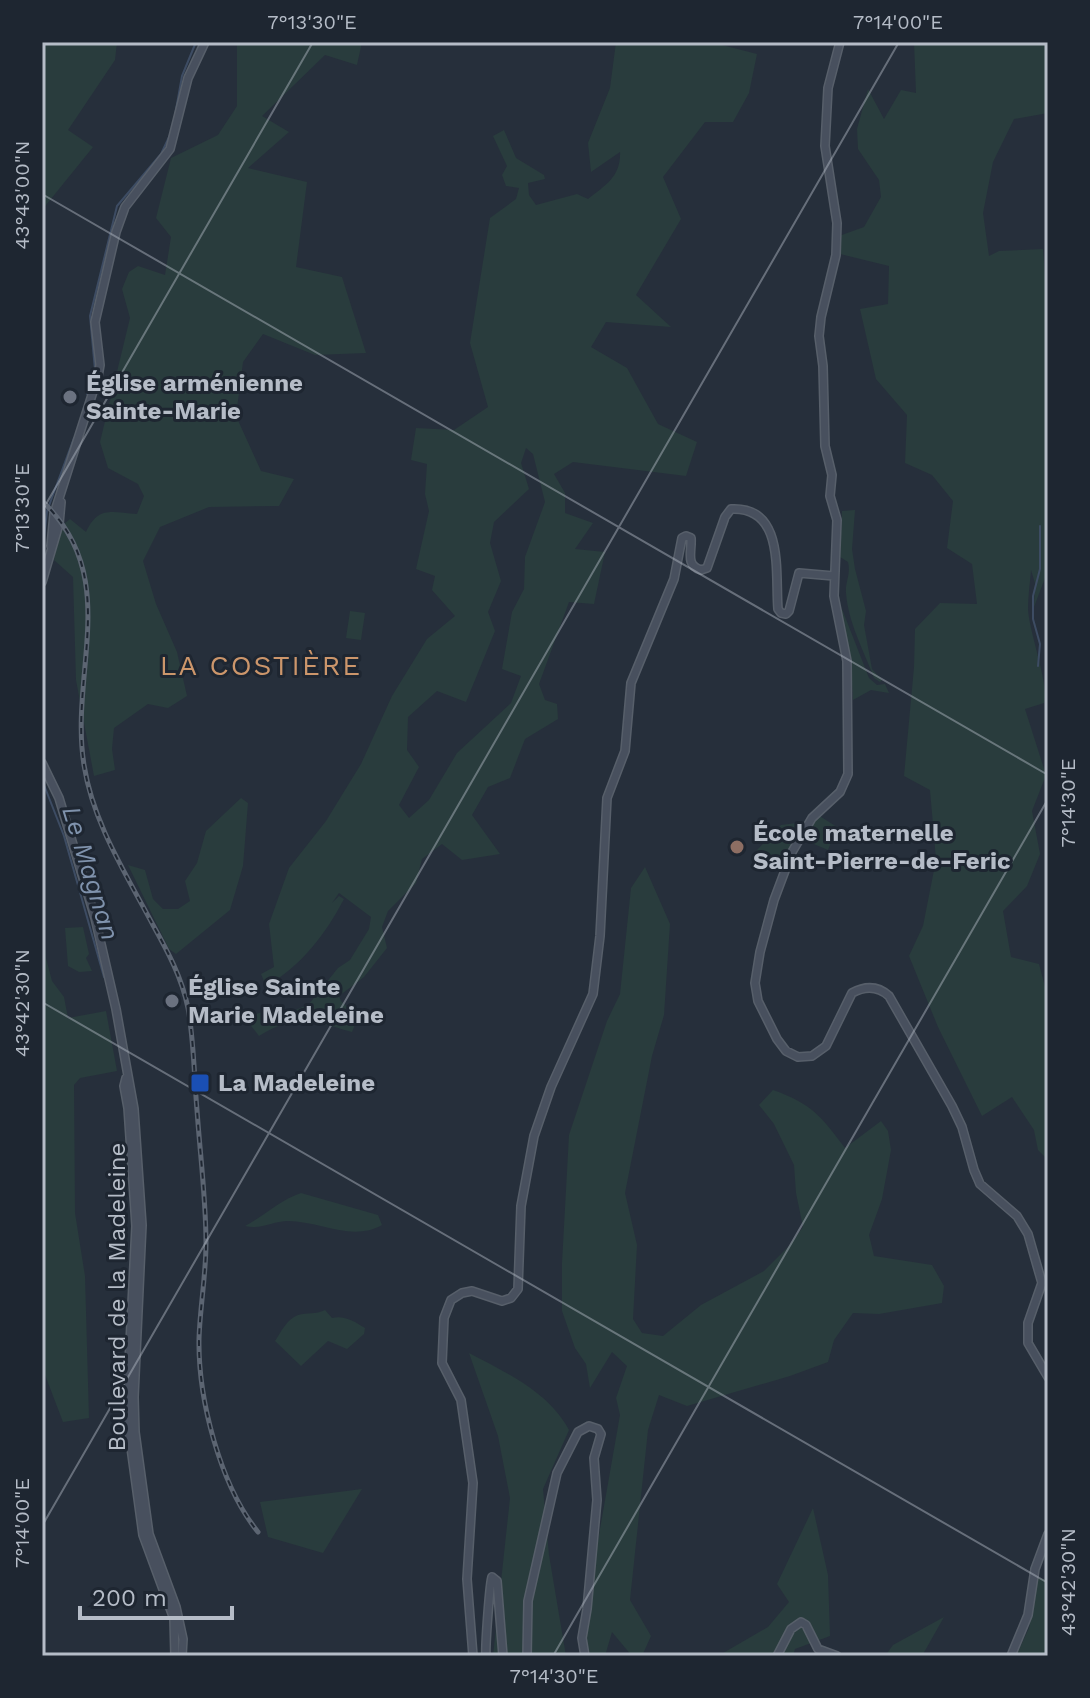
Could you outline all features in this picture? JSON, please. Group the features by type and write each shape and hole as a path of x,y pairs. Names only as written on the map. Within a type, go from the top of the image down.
{"street":[{"path":"42,582 51,546 53,518 98,376 100,365 95,322 116,232 125,207 170,149 188,78 205,42"},
{"path":"840,42 828,88 825,146 835,207 836,255 819,327 825,446 832,475 830,496 837,523 836,609 847,661 848,774 840,792 812,818 792,852 779,884 760,952 755,992 780,1043 790,1054 798,1057 812,1056 826,1046 852,993 866,987 889,996 952,1106 980,1184 1017,1216 1028,1234 1042,1283 1028,1323 1027,1336 1048,1377"},
{"path":"473,1656 467,1568 473,1483 461,1400 442,1363 444,1318 448,1303 462,1293 472,1291 502,1301 511,1298 518,1289 521,1206 534,1136 551,1087 593,994 600,936 607,798 625,751 631,683 674,579 682,538 691,538 692,565 701,570 707,568 725,517 731,509 758,516 770,528 776,561 778,609 781,613 789,611 799,573 834,576"},
{"name":"Boulevard de la Madeleine","path":"42,763 59,798 95,918 134,1109 141,1208 135,1432 149,1534 176,1607 183,1639 182,1656"},
{"name":"Boulevard de la Madeleine","path":"126,1076 124,1086 136,1226 127,1401 129,1433 143,1535 174,1619 175,1656"},
{"path":"527,1656 528,1601 557,1473 581,1429 589,1426 599,1431 601,1437 594,1468 597,1500 582,1638 585,1656"},
{"path":"1011,1656 1028,1615 1035,1569 1048,1534"},
{"path":"486,1656 491,1603 489,1582 492,1577 497,1581 503,1656"},
{"path":"777,1656 791,1629 801,1622 806,1625 818,1649 837,1656"}],"shaded area":[{"path":"42,42 117,42 115,60 68,130 93,147 42,210"},
{"path":"237,42 362,42 357,65 325,55 262,116 289,132 248,168 307,182 296,267 342,277 366,353 315,355 263,334 243,362 236,416 261,471 294,479 279,506 209,507 160,527 143,561 156,604 177,652 187,696 168,708 148,704 114,728 112,749 115,770 94,776 76,680 73,577 54,560 59,528 70,519 86,532 95,518 106,512 137,514 144,496 138,484 108,468 100,442 130,318 122,289 129,272 138,266 165,275 171,237 156,218 171,158 218,135 237,106"},
{"path":"616,42 722,42 722,45 757,54 749,93 733,122 705,122 663,177 681,219 636,295 671,327 606,322 591,347 627,368 658,424 697,442 686,476 573,462 554,474 565,493 565,513 593,523 575,549 605,552 594,604 569,602 539,684 545,700 557,704 558,719 525,739 510,778 488,787 472,815 500,854 462,860 442,844 422,859 416,883 388,911 382,927 387,948 364,977 339,996 358,1017 352,1032 304,1020 284,1024 259,1036 245,1018 268,1010 289,1013 309,1004 338,968 350,960 369,929 371,917 339,893 332,903 339,896 344,899 321,936 291,969 266,986 261,974 274,967 269,924 289,868 326,821 361,764 392,696 427,639 455,616 432,590 435,576 416,569 429,511 425,494 427,464 411,460 416,428 454,430 488,407 470,343 490,218 516,199 519,188 506,186 502,175 507,166 493,136 504,130 516,158 544,175 545,179 528,183 529,195 536,205 577,194 588,199 611,179 620,160 620,152 591,172 588,143 610,88","holes":["526,448 533,454 545,502 525,557 524,589 512,612 502,669 521,676 511,703 457,753 429,800 409,818 399,805 419,767 407,750 408,717 437,691 466,702 495,631 488,612 501,581 490,543 494,522 529,489 521,463"]},
{"path":"914,42 1048,42 1048,113 1014,119 993,162 983,213 989,256 999,251 1043,249 1048,317 1048,570 1034,607 1035,583 1031,570 1028,609 1045,695 1044,703 1025,709 1046,775 1032,811 1040,854 1027,886 1003,911 1011,957 1039,964 1048,998 1048,1160 1038,1150 1034,1130 1012,1097 982,1116 938,1027 909,956 923,926 936,860 930,790 904,776 915,629 940,603 977,604 972,564 947,548 953,501 932,475 905,463 907,415 876,379 860,309 888,304 889,266 840,254 839,236 864,227 881,197 879,180 858,149 857,129 868,89 884,119 901,90 916,93"},
{"path":"855,510 852,549 866,611 864,625 872,669 882,680 880,682 874,678 853,626 846,593 848,562 840,557 842,511"},
{"path":"842,609 869,678 877,685 885,684 889,693 871,690 853,700 850,652 839,613"},
{"path":"350,611 365,613 361,640 346,638"},
{"path":"241,798 248,803 243,866 230,910 176,954 169,949 128,865 145,870 153,899 163,909 178,909 190,901 185,881 197,863 206,831"},
{"path":"818,815 837,827 828,850 797,837 783,862 766,852 756,851 781,825 812,821"},
{"path":"645,867 670,924 664,1015 652,1056 625,1193 637,1245 633,1319 642,1333 663,1336 701,1305 764,1271 803,1227 794,1165 774,1124 759,1105 773,1090 815,1112 845,1148 881,1121 888,1131 891,1150 882,1199 869,1235 874,1256 932,1265 944,1286 942,1303 879,1314 853,1313 834,1340 828,1362 687,1406 659,1395 648,1430 630,1600 651,1636 642,1656 632,1656 612,1632 605,1656 591,1656 584,1637 590,1586 620,1415 616,1398 627,1366 612,1352 590,1388 586,1364 575,1348 562,1311 569,1135 607,1021 620,994 631,888"},
{"path":"42,907 46,958 52,981 64,997 68,1018 106,1011 117,1071 80,1078 74,1085 75,1213 85,1276 89,1418 63,1422 42,1367"},
{"path":"83,927 89,954 86,958 92,971 79,972 68,966 65,928"},
{"path":"301,1193 378,1215 382,1225 359,1232 288,1221 245,1226"},
{"path":"325,1310 332,1318 345,1318 361,1325 365,1328 364,1334 347,1349 328,1341 301,1366 275,1341 294,1317"},
{"path":"469,1353 538,1394 569,1430 543,1489 549,1555 566,1656 493,1656 510,1498 498,1436"},
{"path":"362,1489 323,1553 268,1537 260,1502"},
{"path":"813,1508 828,1575 830,1636 795,1649 793,1656 718,1656 768,1627 789,1602 777,1584"},
{"path":"1038,1578 1048,1580 1048,1656 1016,1656 1029,1628"},
{"path":"944,1617 922,1656 885,1656 893,1645"}],"waterway":[{"name":"Le Magnan","path":"174,121 182,76 196,42"},
{"name":"Le Magnan","path":"87,394 95,370 90,316 117,206 161,154 170,135"},
{"name":"Le Magnan","path":"42,556 47,511 74,438"},
{"path":"1038,666 1040,644 1033,619 1033,596 1040,569 1040,526"},
{"name":"Le Magnan","path":"42,780 64,836 104,977"}],"railway":[{"path":"42,501 66,530 81,561 87,593 88,627 81,730 88,786 112,848 174,965 188,1008 206,1226 199,1339 202,1388 222,1466 258,1532"}],"place":[{"name":"Église arménienne Sainte-Marie","path":"70,397"},
{"name":"École maternelle Saint-Pierre-de-Feric","path":"737,847"},
{"name":"Église Sainte Marie Madeleine","path":"172,1001"},
{"name":"La Madeleine","path":"200,1083"}],"district":[{"name":"LA COSTIÈRE","path":"261,665"}]}
